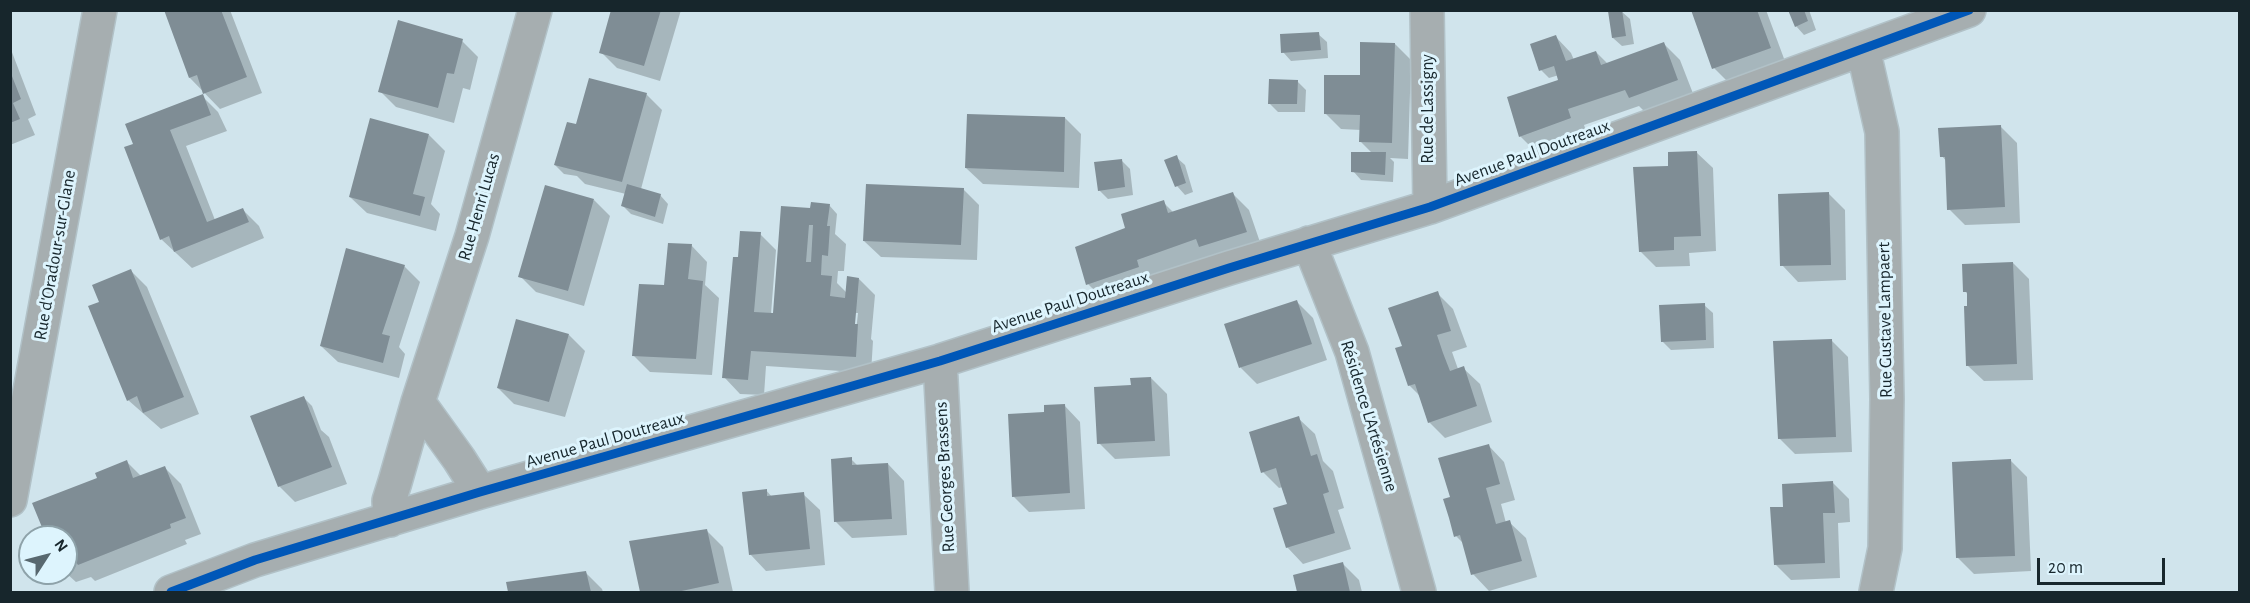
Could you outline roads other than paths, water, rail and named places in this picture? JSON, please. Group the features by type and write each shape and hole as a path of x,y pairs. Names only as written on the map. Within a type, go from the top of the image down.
{"street":[{"name":"Rue d'Oradour-sur-Glane","path":"10,500 100,10"},
{"name":"Rue Henri Lucas","path":"390,520 389,501 418,402 472,236 535,10"},
{"name":"Rue de Lassigny","path":"1427,10 1430,207"},
{"name":"Avenue Paul Doutreaux","path":"171,592 255,560 480,492 940,362 1309,243 1430,207 1969,10"},
{"name":"Rue Gustave Lampaert","path":"1863,49 1882,132 1887,399 1885,548 1876,592"},
{"name":"Résidence L'Artésienne","path":"1309,243 1352,352 1419,592"},
{"name":"Rue Georges Brassens","path":"940,362 952,592"},
{"path":"418,402 480,492"}]}
